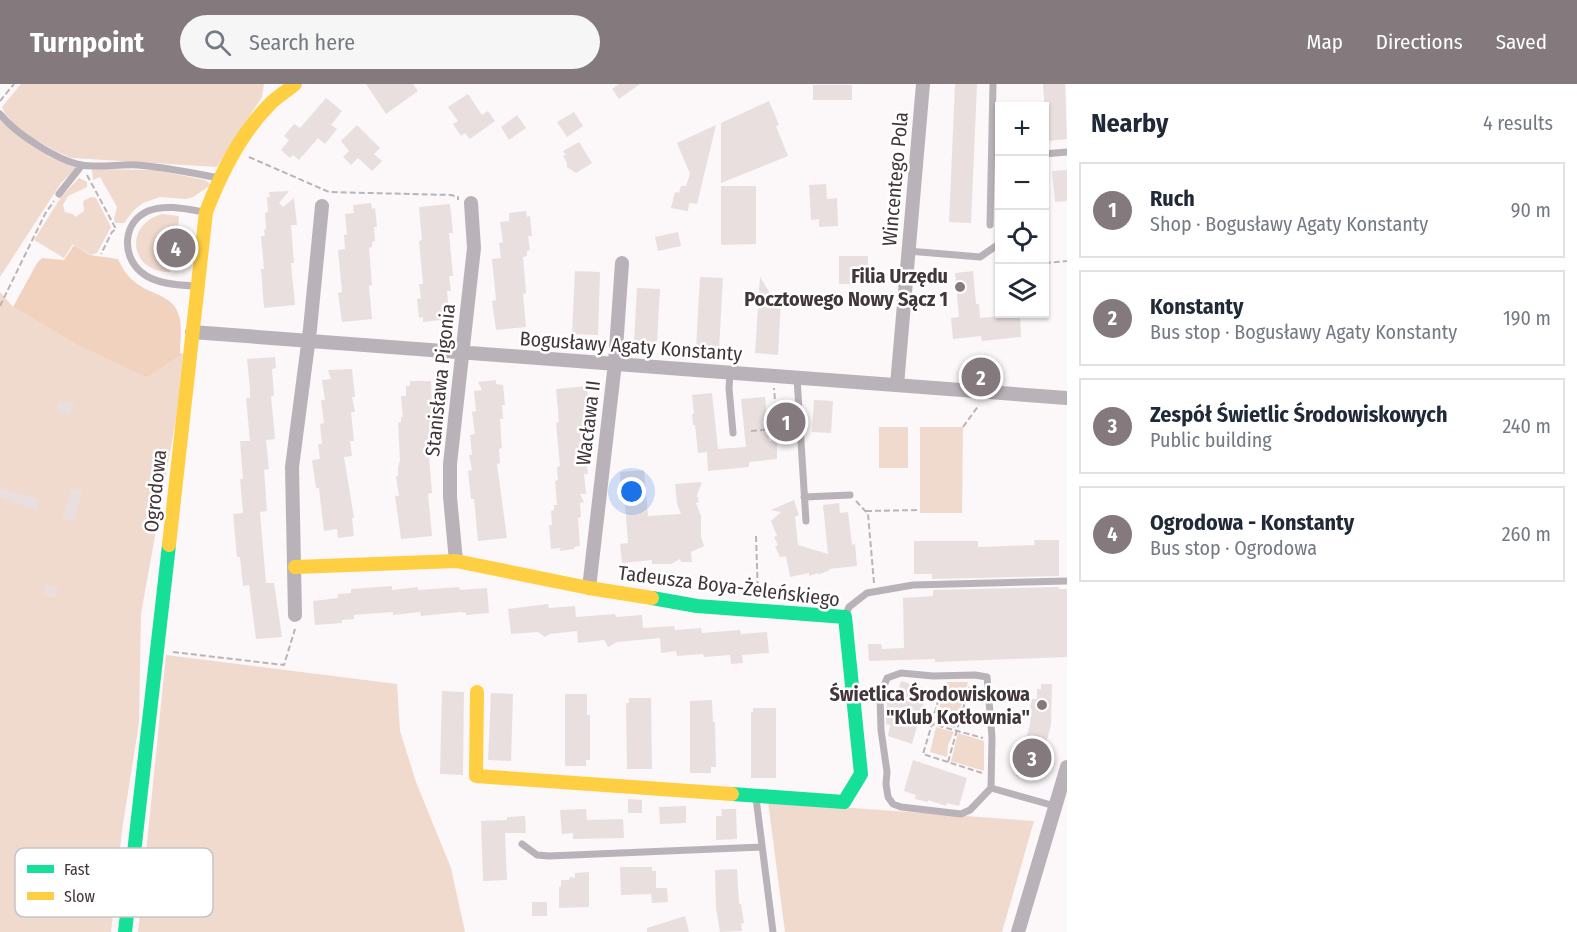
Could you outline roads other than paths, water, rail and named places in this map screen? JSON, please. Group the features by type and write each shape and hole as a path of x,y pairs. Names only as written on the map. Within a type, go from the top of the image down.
{"street":[{"name":"Ogrodowa","path":"134,848 206,212 219,178 244,136 268,105 295,84"},
{"name":"Wincentego Pola","path":"897,385 923,84"},
{"name":"Stanisława Pigonia","path":"456,561 450,497 450,464 474,248 465,203"},
{"path":"295,615 292,467 322,206"},
{"name":"Wacława II","path":"589,588 615,363 622,263"},
{"name":"Bogusławy Agaty Konstanty","path":"192,332 1067,398"},
{"name":"Tadeusza Boya-Żeleńskiego","path":"295,567 456,561 589,588 698,606 845,617 861,774 844,802 476,776 477,692"},
{"path":"1018,932 1067,766"},
{"name":"Ogrodowa","path":"125,932 127,917"}],"lane":[{"path":"990,225 993,84"},
{"path":"0,114 22,133 54,155 82,165 136,165 219,178"},
{"path":"1049,154 1067,152"},
{"path":"59,194 82,165"},
{"path":"197,287 155,280 142,273 132,262 128,249 128,234 135,220 148,211 165,207 206,212"},
{"path":"908,252 980,257 995,247"},
{"path":"730,373 733,432"},
{"path":"797,378 806,521"},
{"path":"804,497 850,495"},
{"path":"845,617 849,608 867,593 913,585 1067,581"},
{"path":"901,673 987,677 992,740 991,788 970,810 961,814 901,807 893,804 888,797 881,730 880,697 887,678 901,673"},
{"path":"991,788 1055,806"},
{"path":"756,796 773,932"},
{"path":"522,844 537,855 549,856 762,847"}],"place":[{"name":"Ogrodowa - Konstanty","path":"176,248"},
{"name":"Filia Urzędu Pocztowego Nowy Sącz 1","path":"960,287"},
{"name":"Konstanty","path":"981,377"},
{"name":"Ruch","path":"786,422"},
{"name":"Świetlica Środowiskowa \"Klub Kotłownia\"","path":"1042,705"},
{"name":"Zespół Świetlic Środowiskowych","path":"1032,758"}]}
